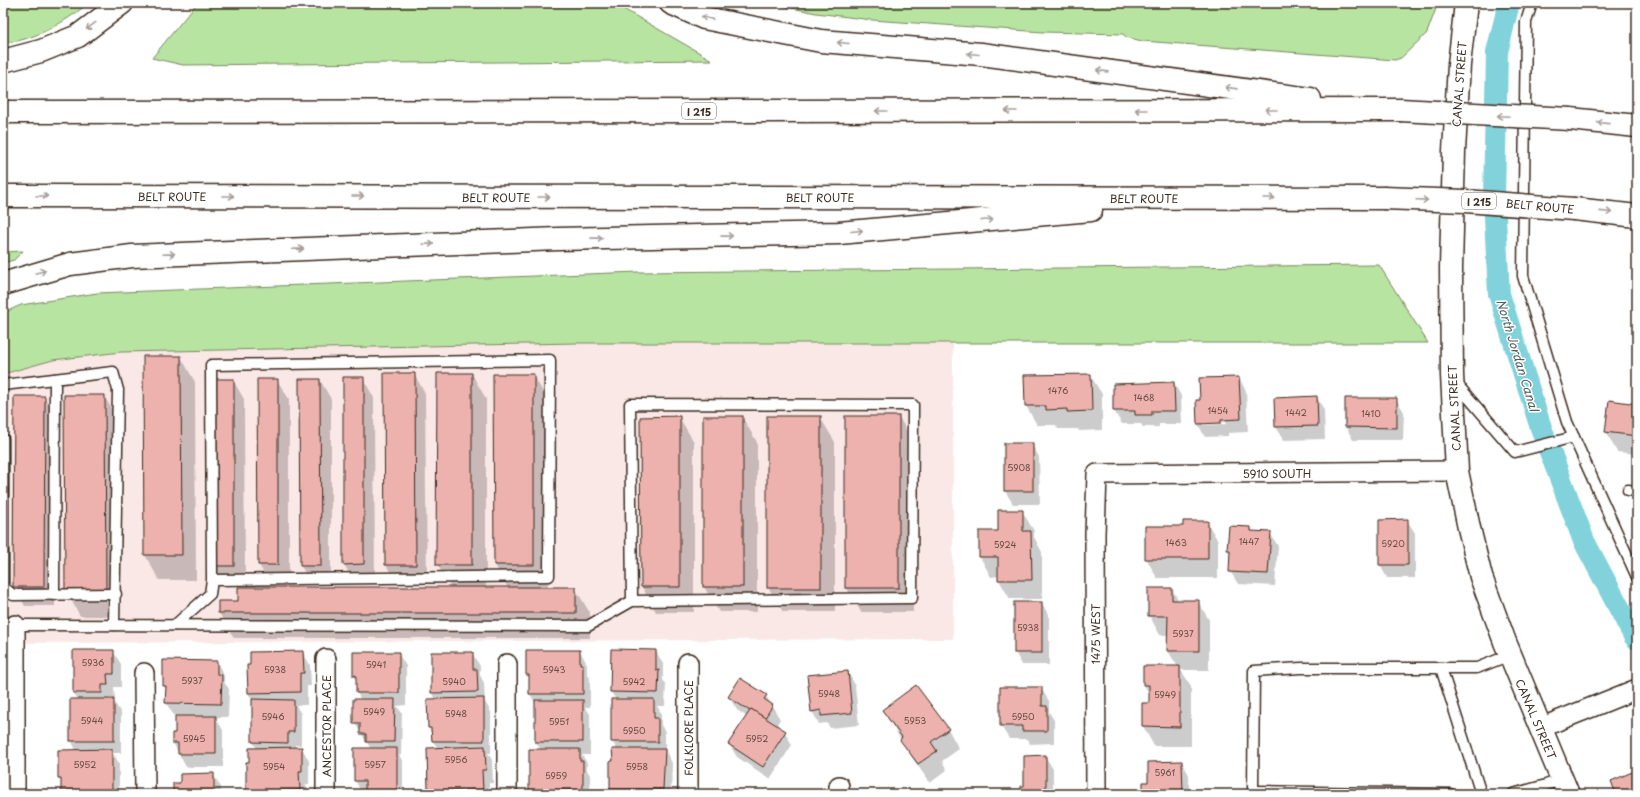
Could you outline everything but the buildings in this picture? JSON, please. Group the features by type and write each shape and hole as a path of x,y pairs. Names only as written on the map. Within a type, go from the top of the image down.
{"main road":[{"path":"3,60 41,51 78,36 122,3"},
{"path":"671,3 704,18 820,41 981,54 1397,110"},
{"name":"CANAL STREET","path":"1466,3 1459,65 1454,151 1451,268 1452,379 1457,471 1481,577 1510,655 1565,787"},
{"name":"I 215","path":"3,112 1397,110 1570,119 1637,126"},
{"name":"BELT ROUTE","path":"3,196 1383,198 1473,201 1574,209 1637,216"},
{"path":"3,284 70,264 132,256 558,239 839,233 1230,198"}],"street":[{"name":"5910 SOUTH","path":"1097,474 1457,471"},
{"name":"1475 WEST","path":"1096,794 1095,534 1097,474"},
{"path":"15,625 9,718 15,794"},
{"name":"ANCESTOR PLACE","path":"326,659 326,794"},
{"name":"FOLKLORE PLACE","path":"688,662 688,794"},
{"path":"507,664 507,794"},
{"path":"144,673 145,794"},
{"path":"1540,728 1635,693"}],"lane":[{"path":"1532,3 1526,22 1523,276 1567,422 1637,577"},
{"path":"175,625 210,594 212,580 211,365 550,360 549,576 212,580"},
{"path":"3,385 113,372 118,390 116,594 114,625"},
{"path":"54,595 55,378"},
{"path":"1452,379 1515,452 1574,437"},
{"path":"15,625 588,626 632,601 912,598 913,405 630,404 632,601"},
{"path":"3,438 3,587 13,595 116,594"},
{"path":"1450,794 1253,793 1254,671 1301,668 1477,668 1510,655"},
{"path":"1441,668 1480,794"},
{"path":"1513,794 1546,785 1565,787"}],"shaded area":[{"path":"577,343 953,343 953,639 3,643 3,374 53,360 121,352"}],"green space":[{"path":"3,3 89,3 70,17 49,29 26,39 3,43"},
{"path":"197,3 613,3 712,60 183,65 152,58"},
{"path":"767,3 1438,3 1427,33 1401,58 1395,60 1142,41 1126,37 1123,34 1043,32 872,20 816,13"},
{"path":"23,251 14,260 3,263 3,252"},
{"path":"1379,265 1428,343 577,343 121,352 53,360 3,374 3,313 21,305 97,293 638,272"}],"waterway":[{"name":"North Jordan Canal","path":"1509,3 1497,52 1494,199 1499,294 1540,425 1584,541 1634,636 1637,639"}]}
